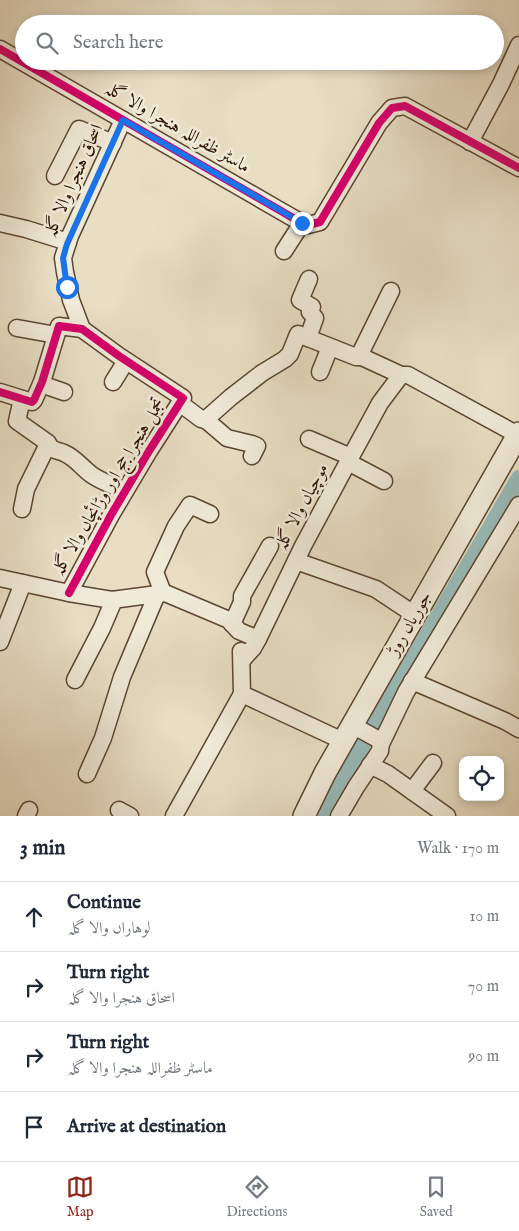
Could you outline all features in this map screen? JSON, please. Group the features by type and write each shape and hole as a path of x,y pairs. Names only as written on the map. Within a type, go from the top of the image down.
{"street":[{"path":"470,142 501,84 519,45"},
{"name":"ماسٹر ظفراللہ ہنجرا والا گلہ","path":"0,49 15,58"},
{"name":"ماسٹر ظفراللہ ہنجرا والا گلہ","path":"36,70 305,224"},
{"path":"284,251 305,224 314,225 320,222 379,123 392,108 404,106 519,168"},
{"name":"اسحاق ہنجرا والا گلہ","path":"82,329 69,294 63,258 68,242 123,120"},
{"path":"55,176 79,129 113,143"},
{"path":"0,223 68,242"},
{"path":"308,338 315,318 310,312 312,307 300,300 309,279"},
{"path":"361,357 361,352 391,291"},
{"path":"0,392 32,402 41,384 59,326 82,329 126,361 184,398 182,403 227,438 257,446 252,456"},
{"path":"17,328 56,335"},
{"path":"206,420 262,373 285,360 290,354 298,334 356,358 361,357 401,374 408,375 518,434"},
{"path":"320,372 330,347"},
{"path":"113,382 126,361"},
{"name":"موچیاں والا گلہ","path":"242,660 258,639 296,560 380,403 401,374"},
{"path":"41,384 64,392"},
{"path":"22,398 17,421 54,450 64,453 79,462 91,474 125,491"},
{"name":"تجمل ہنجرا جج اور وڑائچاں والا گلہ","path":"69,593 149,450 182,403"},
{"name":"جوریاں روڑ","path":"304,816 518,434"},
{"path":"308,439 350,460 384,481"},
{"path":"22,509 26,489 48,444"},
{"path":"87,774 103,738 122,677 160,594 155,572 176,526 190,504 210,514"},
{"path":"340,816 380,751 377,741 412,681 513,529 519,504"},
{"path":"236,627 242,596 270,546"},
{"path":"296,560 376,589 415,615"},
{"path":"0,578 69,593 114,600 160,594 213,613 229,620 236,627 241,636 242,694 174,816"},
{"path":"0,642 23,583"},
{"path":"75,680 114,600"},
{"path":"236,627 258,639"},
{"path":"412,681 505,721 519,729"},
{"path":"242,694 377,741"},
{"path":"412,791 433,763"},
{"path":"370,765 388,774 447,816"}],"waterway":[{"path":"326,816 347,772 519,478"}],"cycle path":[{"path":"0,49 15,58"},
{"path":"36,70 308,225 320,222 379,123 392,108 405,106 519,168"},
{"path":"0,392 32,402 34,400 42,382 59,326 82,329 183,398 111,515 69,593"}],"route":[{"path":"67,287 63,258 67,244 123,120 302,223"}]}
